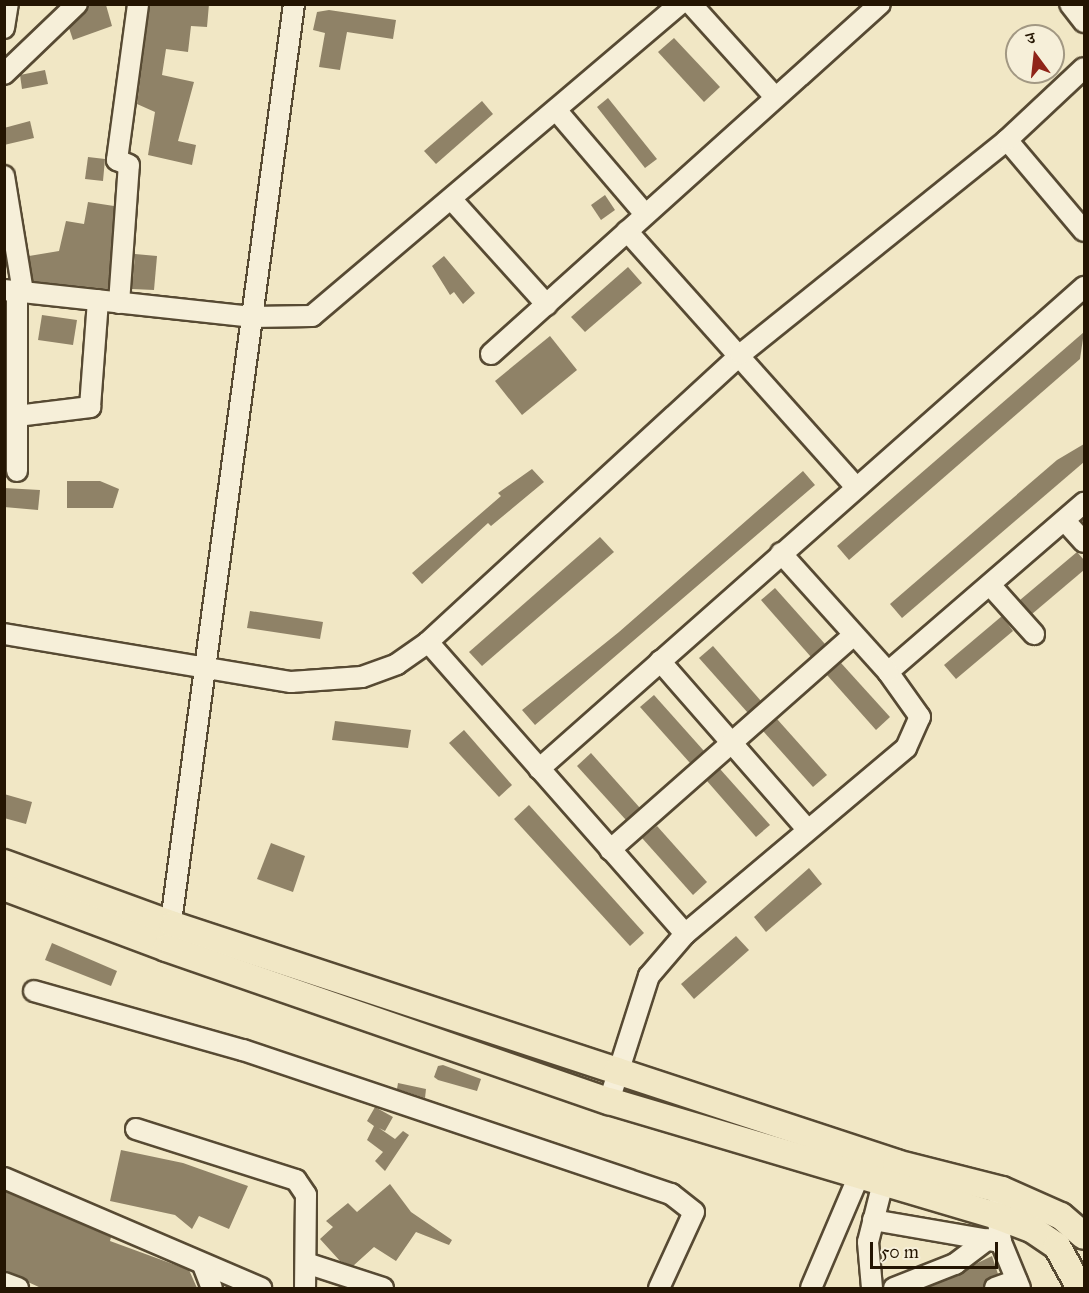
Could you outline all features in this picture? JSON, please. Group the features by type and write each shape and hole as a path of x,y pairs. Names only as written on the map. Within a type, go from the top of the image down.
{"main road":[{"path":"4,863 170,937 609,1101 877,1171 1002,1190 1035,1203 1084,1234"},
{"path":"4,887 617,1071 1033,1230 1057,1246 1080,1288"}],"street":[{"path":"4,28 8,4"},
{"path":"4,74 77,4"},
{"path":"119,303 129,165 117,160 138,4"},
{"path":"170,937 294,4"},
{"path":"15,291 252,317 312,316 453,201 680,4"},
{"path":"691,4 775,97"},
{"path":"491,354 547,305 644,213 880,4"},
{"path":"1070,4 1084,22"},
{"path":"4,634 291,682 362,677 397,664 428,642 741,354 1007,140 1084,68"},
{"path":"557,111 644,213"},
{"path":"1007,140 1084,231"},
{"path":"4,176 15,291 17,471"},
{"path":"453,201 547,305"},
{"path":"627,231 741,354 856,487"},
{"path":"539,769 1084,287"},
{"path":"17,416 90,407 98,300"},
{"path":"888,672 1084,503"},
{"path":"1065,521 1084,542"},
{"path":"609,1101 649,976 685,934 906,748 920,717 888,672 781,553"},
{"path":"990,585 1034,634"},
{"path":"610,850 854,635"},
{"path":"428,642 685,934"},
{"path":"660,661 807,829"},
{"path":"34,991 243,1050 671,1194 694,1212 659,1288"},
{"path":"136,1129 296,1180 306,1195 305,1288"},
{"path":"872,1288 868,1242 873,1220 877,1171"},
{"path":"811,1288 877,1171"},
{"path":"4,1178 261,1288"},
{"path":"995,1288 1018,1284 994,1240 1002,1190"},
{"path":"873,1220 994,1240"},
{"path":"1057,1246 1084,1234"},
{"path":"894,1288 955,1264 994,1240"},
{"path":"306,1263 383,1288"},
{"path":"203,1265 212,1288"},
{"path":"4,1283 18,1288"}],"building":[{"path":"89,4 106,5 112,26 73,40 69,28"},
{"path":"150,4 209,4 207,27 191,26 188,52 166,49 162,75 194,82 178,141 196,145 192,165 148,155 155,112 137,104"},
{"path":"329,10 396,20 393,39 347,32 340,70 319,67 325,33 313,30 317,12"},
{"path":"674,38 720,87 704,102 658,52"},
{"path":"45,70 48,84 22,89 20,75"},
{"path":"608,98 657,159 645,168 597,107"},
{"path":"482,101 493,114 436,164 424,151"},
{"path":"30,121 34,138 4,145 4,128"},
{"path":"88,157 105,159 103,181 85,179"},
{"path":"605,195 615,210 601,220 591,205"},
{"path":"88,202 114,206 108,289 33,281 29,256 59,251 66,221 84,224"},
{"path":"135,254 157,256 154,290 132,289"},
{"path":"444,256 475,293 463,304 454,292 450,295 432,266"},
{"path":"628,267 642,283 585,332 571,317"},
{"path":"42,315 77,320 73,345 38,340"},
{"path":"1084,332 1080,359 849,560 837,546"},
{"path":"550,336 577,370 522,415 495,381"},
{"path":"1084,444 1084,462 902,618 890,604 1057,460"},
{"path":"532,469 544,482 491,526 488,523 422,584 412,573 501,496 498,493"},
{"path":"803,471 815,485 535,725 522,710 619,632"},
{"path":"67,481 100,481 119,489 113,508 67,508"},
{"path":"4,488 40,490 38,510 4,507"},
{"path":"600,537 614,552 482,666 469,652"},
{"path":"1077,552 1084,560 1084,570 1032,614 1020,600"},
{"path":"775,588 825,644 811,657 761,600"},
{"path":"250,611 323,622 320,639 247,628"},
{"path":"1002,616 1013,631 956,679 944,665"},
{"path":"713,646 761,701 748,713 699,658"},
{"path":"841,663 890,717 876,730 827,675"},
{"path":"654,695 704,751 690,763 640,707"},
{"path":"777,719 827,775 813,787 763,731"},
{"path":"335,721 411,730 408,748 332,740"},
{"path":"464,730 512,785 499,797 449,743"},
{"path":"591,753 640,808 626,820 577,766"},
{"path":"720,769 770,825 756,837 707,781"},
{"path":"4,794 32,802 26,824 4,818"},
{"path":"529,805 644,933 630,946 514,819"},
{"path":"657,826 707,882 693,895 642,838"},
{"path":"271,843 305,856 293,892 257,879"},
{"path":"809,868 822,884 766,932 754,917"},
{"path":"736,936 749,950 694,999 681,984"},
{"path":"52,943 117,971 111,986 45,960"},
{"path":"443,1065 481,1079 477,1091 434,1077 438,1066"},
{"path":"398,1083 426,1089 425,1098 397,1089"},
{"path":"375,1107 393,1117 385,1131 379,1128 395,1139 403,1131 409,1135 385,1171 375,1161 383,1152 367,1140 374,1126 367,1121"},
{"path":"121,1150 183,1163 248,1186 229,1229 199,1216 192,1229 175,1215 110,1201"},
{"path":"390,1184 411,1212 452,1240 449,1245 416,1232 396,1261 374,1247 353,1266 340,1261 320,1239 333,1227 326,1221 348,1203 357,1212"},
{"path":"4,1191 111,1237 110,1241 189,1270 197,1288 41,1288 4,1271"},
{"path":"992,1256 998,1274 986,1280 983,1288 926,1288"}]}
